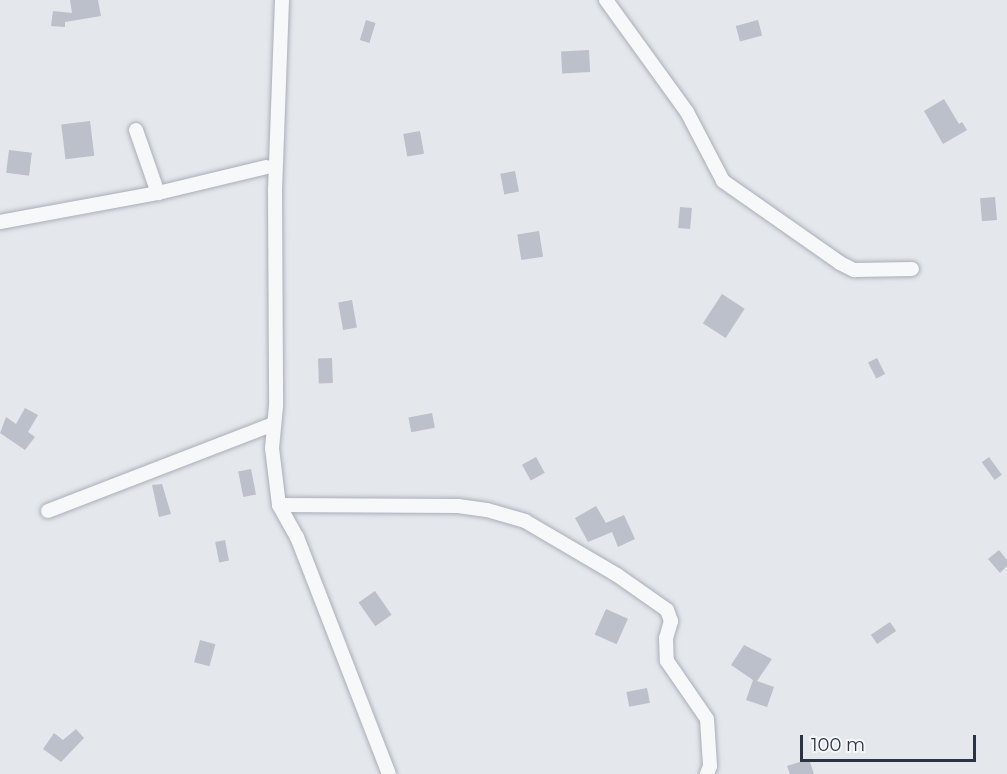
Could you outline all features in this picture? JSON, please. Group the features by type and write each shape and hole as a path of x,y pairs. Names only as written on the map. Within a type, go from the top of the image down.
{"street":[{"path":"282,0 279,144 275,189 272,448 279,506 297,537 389,774"},
{"path":"606,0 687,112 723,182 847,267 873,271 912,269"},
{"path":"136,130 158,193"},
{"path":"0,222 158,193 266,167 279,144"},
{"path":"266,167 275,189"},
{"path":"48,512 274,424"},
{"path":"279,506 458,506 487,510 525,521 617,575 667,610 671,621 666,638 667,661 707,719 710,766 707,774"}],"building":[{"path":"70,0 98,0 101,16 65,22 65,27 51,26 53,11 72,13"},
{"path":"366,20 376,23 369,43 360,40"},
{"path":"758,20 762,35 740,41 736,26"},
{"path":"589,50 590,72 562,73 561,51"},
{"path":"944,99 959,124 962,122 967,130 943,144 924,111"},
{"path":"90,121 94,156 65,159 61,125"},
{"path":"420,131 424,154 407,157 403,134"},
{"path":"9,150 32,153 29,176 6,173"},
{"path":"515,171 519,192 504,194 500,174"},
{"path":"995,197 997,220 982,221 980,198"},
{"path":"680,207 692,208 690,229 678,228"},
{"path":"539,231 543,257 521,260 517,234"},
{"path":"722,294 745,309 726,338 703,323"},
{"path":"352,300 357,328 343,330 338,302"},
{"path":"318,358 332,358 333,383 319,383"},
{"path":"877,358 885,374 876,379 868,363"},
{"path":"25,408 38,415 28,432 35,437 25,450 0,433 6,417 16,424"},
{"path":"432,413 435,428 411,432 408,418"},
{"path":"536,457 545,473 531,481 522,465"},
{"path":"989,457 1002,475 995,480 982,462"},
{"path":"251,469 256,495 243,497 238,471"},
{"path":"162,484 171,514 159,517 152,485"},
{"path":"596,506 606,523 624,515 635,539 618,547 612,532 588,542 575,518"},
{"path":"225,540 229,561 219,563 215,542"},
{"path":"999,550 1007,560 1007,566 1000,573 988,559"},
{"path":"375,591 392,615 375,626 359,602"},
{"path":"606,609 628,619 617,644 595,635"},
{"path":"890,622 896,631 877,644 871,635"},
{"path":"200,640 215,644 210,666 194,662"},
{"path":"744,645 772,659 757,681 774,687 767,707 746,700 753,680 731,665"},
{"path":"647,688 650,703 629,707 626,692"},
{"path":"76,729 84,738 61,762 43,749 54,733 63,740"},
{"path":"809,759 814,774 790,774 787,766"}]}
